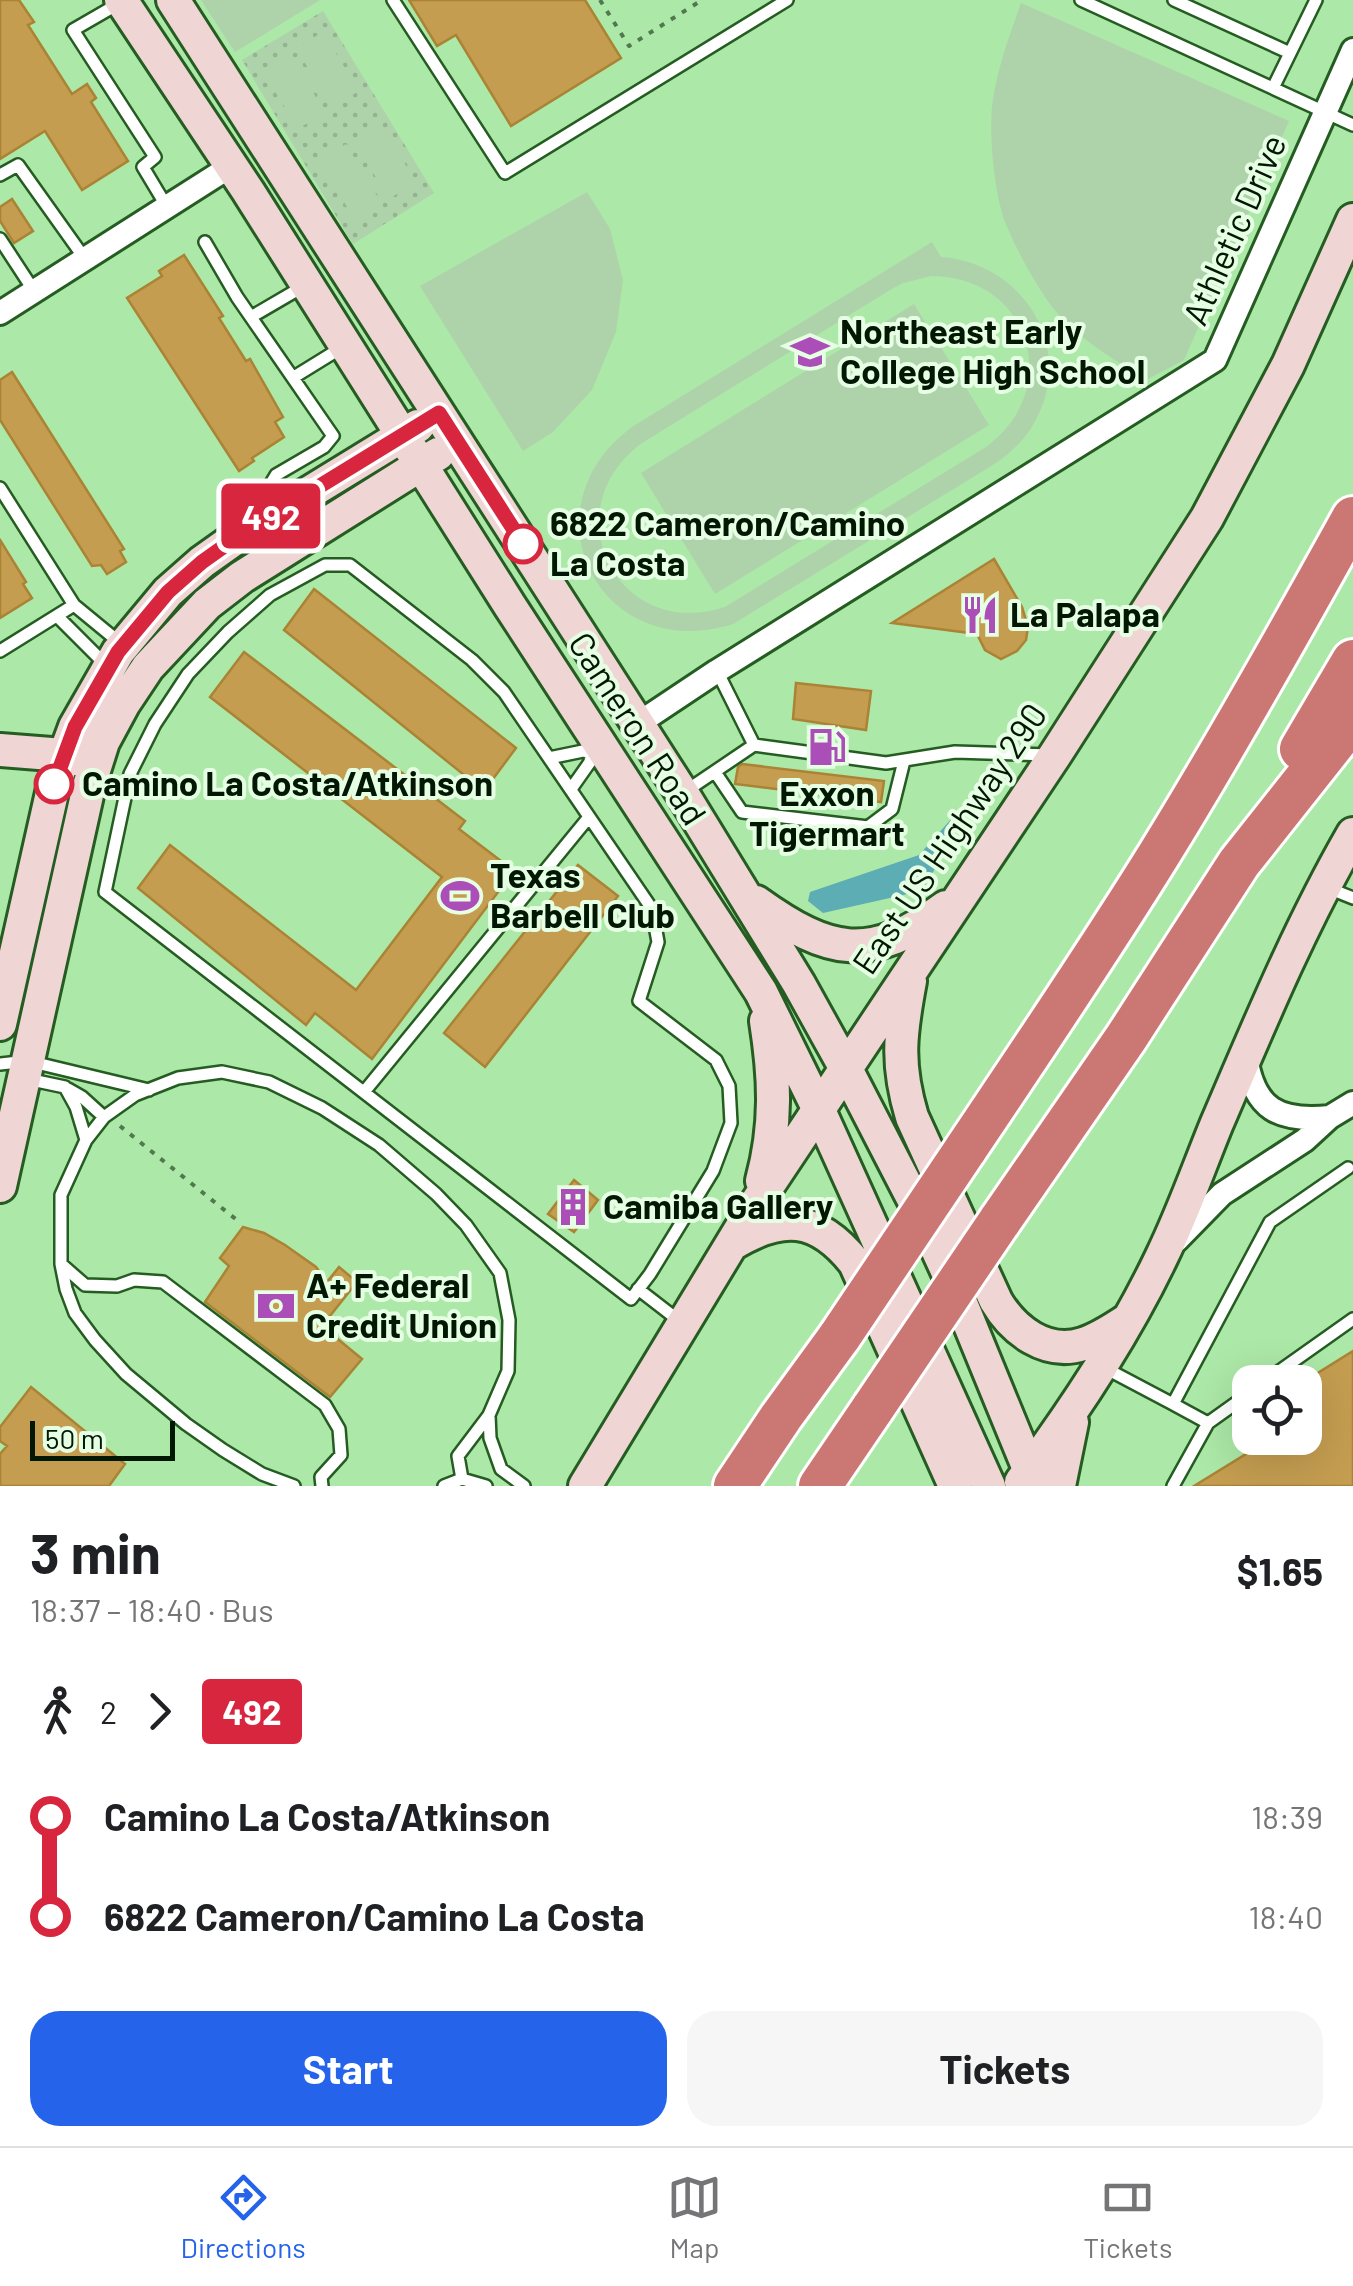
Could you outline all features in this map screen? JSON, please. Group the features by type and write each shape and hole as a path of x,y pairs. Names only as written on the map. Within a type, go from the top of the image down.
{"highway":[{"path":"735,1486 1079,981 1219,756 1353,518"},
{"path":"820,1486 1126,1038 1239,864 1353,661"},
{"path":"1239,864 1353,719"},
{"path":"716,1486 781,1417"}],"main road":[{"name":"Cameron Road","path":"173,0 682,793 799,984 939,1252 1036,1482"},
{"name":"Cameron Road","path":"121,1 421,465 596,750 761,992 990,1486"},
{"path":"231,166 258,171 312,254 344,264"},
{"name":"East US Highway 290","path":"585,1486 757,1202 1207,518 1288,365 1353,220"},
{"path":"0,1024 54,784 75,727 116,656 168,592 202,562 439,413"},
{"path":"114,769 110,729 148,667 207,604 242,577 458,442"},
{"path":"510,606 536,614 602,716 620,730 636,724"},
{"path":"0,750 64,755 114,769"},
{"path":"0,1186 13,1068 89,786 114,769"},
{"path":"1036,1482 1076,1404 1162,1257 1246,1057 1339,892 1353,834"},
{"path":"744,894 808,935 836,945 864,946 890,940 920,926 960,896"},
{"path":"913,966 900,1035 905,1094 1006,1318 1038,1342 1055,1346 1078,1346 1129,1319"},
{"path":"757,1202 771,1150 775,1105 761,992"},
{"path":"732,1244 756,1230 794,1223 828,1234 844,1248 855,1262 955,1486"}],"street":[{"name":"Athletic Drive","path":"636,724 1216,360 1353,50"},
{"path":"0,313 231,166"},
{"path":"1246,1057 1250,1079 1265,1104 1293,1117 1308,1119 1345,1111"},
{"path":"1162,1257 1222,1194 1345,1111"}],"lane":[{"path":"392,0 505,173 787,0"},
{"path":"1081,0 1353,125"},
{"path":"1174,0 1290,53"},
{"path":"1273,88 1316,0"},
{"path":"121,1 73,30 155,157 143,167 166,206"},
{"path":"0,175 18,165 85,259"},
{"path":"0,239 34,291"},
{"path":"205,242 333,436 324,447 276,476 267,490 280,510"},
{"path":"251,317 306,284"},
{"path":"294,377 345,346"},
{"path":"0,488 74,605 116,656"},
{"path":"325,565 350,565 472,660 504,692 652,909 658,942 640,1001 716,1060 729,1086 730,1123 712,1170 650,1274 630,1299 105,892 114,769 155,724 188,674 228,632 270,595 325,565"},
{"path":"0,651 74,605"},
{"path":"57,616 116,656"},
{"path":"717,671 754,745"},
{"path":"682,793 754,745 886,763 956,752 1054,755"},
{"path":"549,758 596,750"},
{"path":"570,789 596,750"},
{"path":"715,772 742,812 868,827 892,809 904,762"},
{"path":"364,1092 590,816"},
{"path":"13,1068 66,1088 104,1117"},
{"path":"13,1068 149,1090"},
{"path":"294,1486 262,1474 223,1450 126,1374 75,1313 61,1264 61,1195 86,1140 104,1117 135,1096 178,1078 222,1072 269,1082 322,1108 379,1145 436,1194 466,1226 500,1273 510,1320 508,1371 489,1416 458,1456 462,1479"},
{"path":"66,1088 86,1140"},
{"path":"1172,1404 1270,1222 1351,1169"},
{"path":"61,1264 84,1285 117,1286 134,1280 163,1282 325,1404 339,1429 341,1455 321,1476 322,1486"},
{"path":"638,1289 683,1324"},
{"path":"1288,1365 1353,1319"},
{"path":"1100,1366 1208,1423"},
{"path":"1173,1486 1208,1423 1232,1405"},
{"path":"489,1416 490,1438 501,1469 524,1486"},
{"path":"444,1486 462,1479 486,1486"}],"path":[{"path":"600,0 628,46 702,0"},
{"path":"117,1123 238,1221"}],"green space":[{"path":"201,0 320,0 235,52"},
{"path":"1021,3 1289,121 1184,360 1146,380 1097,348 1063,319 1034,279 1005,222 995,178 992,112 1001,62"},
{"path":"323,11 434,193 353,244 242,60"},
{"path":"323,32 359,91 332,108 296,48"},
{"path":"289,53 325,112 298,129 262,70"},
{"path":"380,123 416,182 389,199 353,140"},
{"path":"346,144 382,204 355,220 319,161"},
{"path":"587,192 610,229 623,280 616,332 592,390 553,432 523,451 420,286"},
{"path":"932,242 941,257 971,263 997,275 1018,293 1035,314 1045,340 1049,367 1046,395 1034,423 1012,450 733,624 686,631 646,622 613,602 591,572 580,536 582,498 599,461 632,427","holes":["931,276 965,281 992,295 1013,315 1025,340 1029,367 1025,396 1010,423 986,447 725,607 687,613 654,606 627,588 609,563 600,534 601,502 615,471 642,443 903,283"]},
{"path":"914,304 989,425 715,594 641,473"}],"water":[{"path":"962,807 921,891 823,913 808,901 810,892 919,855"}],"building":[{"path":"0,0 19,0 34,22 28,25 72,94 87,84 96,98 91,102 128,161 82,190 45,131 0,159"},
{"path":"409,0 585,0 621,58 511,126 456,35 437,46"},
{"path":"12,199 33,231 14,243 0,221 0,207"},
{"path":"184,255 283,417 275,422 284,437 239,471 127,298 162,276 159,271"},
{"path":"12,372 124,549 120,551 126,562 107,574 101,565 92,566 0,420 0,380"},
{"path":"0,540 32,598 0,618"},
{"path":"994,559 1022,607 1028,627 1026,640 1017,651 1001,659 985,650 977,634 892,623"},
{"path":"314,589 516,748 484,791 284,630"},
{"path":"244,652 465,821 459,829 514,871 372,1059 315,1013 306,1025 138,888 170,845 356,990 442,877 210,697"},
{"path":"796,683 871,691 866,730 793,719"},
{"path":"742,764 884,781 881,802 735,784"},
{"path":"578,865 618,896 485,1067 444,1033"},
{"name":"Camiba Gallery","path":"574,1180 598,1200 574,1232 548,1214"},
{"path":"243,1227 285,1245 316,1267 327,1282 339,1267 357,1282 322,1326 362,1359 330,1397 205,1302 229,1266 220,1258"},
{"path":"1353,1351 1353,1486 1194,1486 1244,1455 1322,1455 1322,1370"},
{"path":"31,1387 125,1464 109,1486 0,1486 0,1454 7,1446 0,1441 0,1427"}],"bus line":[{"name":"492","path":"54,784 75,727 118,652 168,592 240,535 439,413 523,544"}],"place":[{"name":"Northeast Early College High School","path":"810,352"},
{"name":"6822 Cameron/Camino La Costa","path":"523,544"},
{"name":"La Palapa","path":"980,615"},
{"name":"Exxon Tigermart","path":"827,747"},
{"name":"Camino La Costa/Atkinson","path":"54,784"},
{"name":"Texas Barbell Club","path":"460,896"},
{"name":"Camiba Gallery","path":"573,1207"},
{"name":"A+ Federal Credit Union","path":"276,1306"}]}
